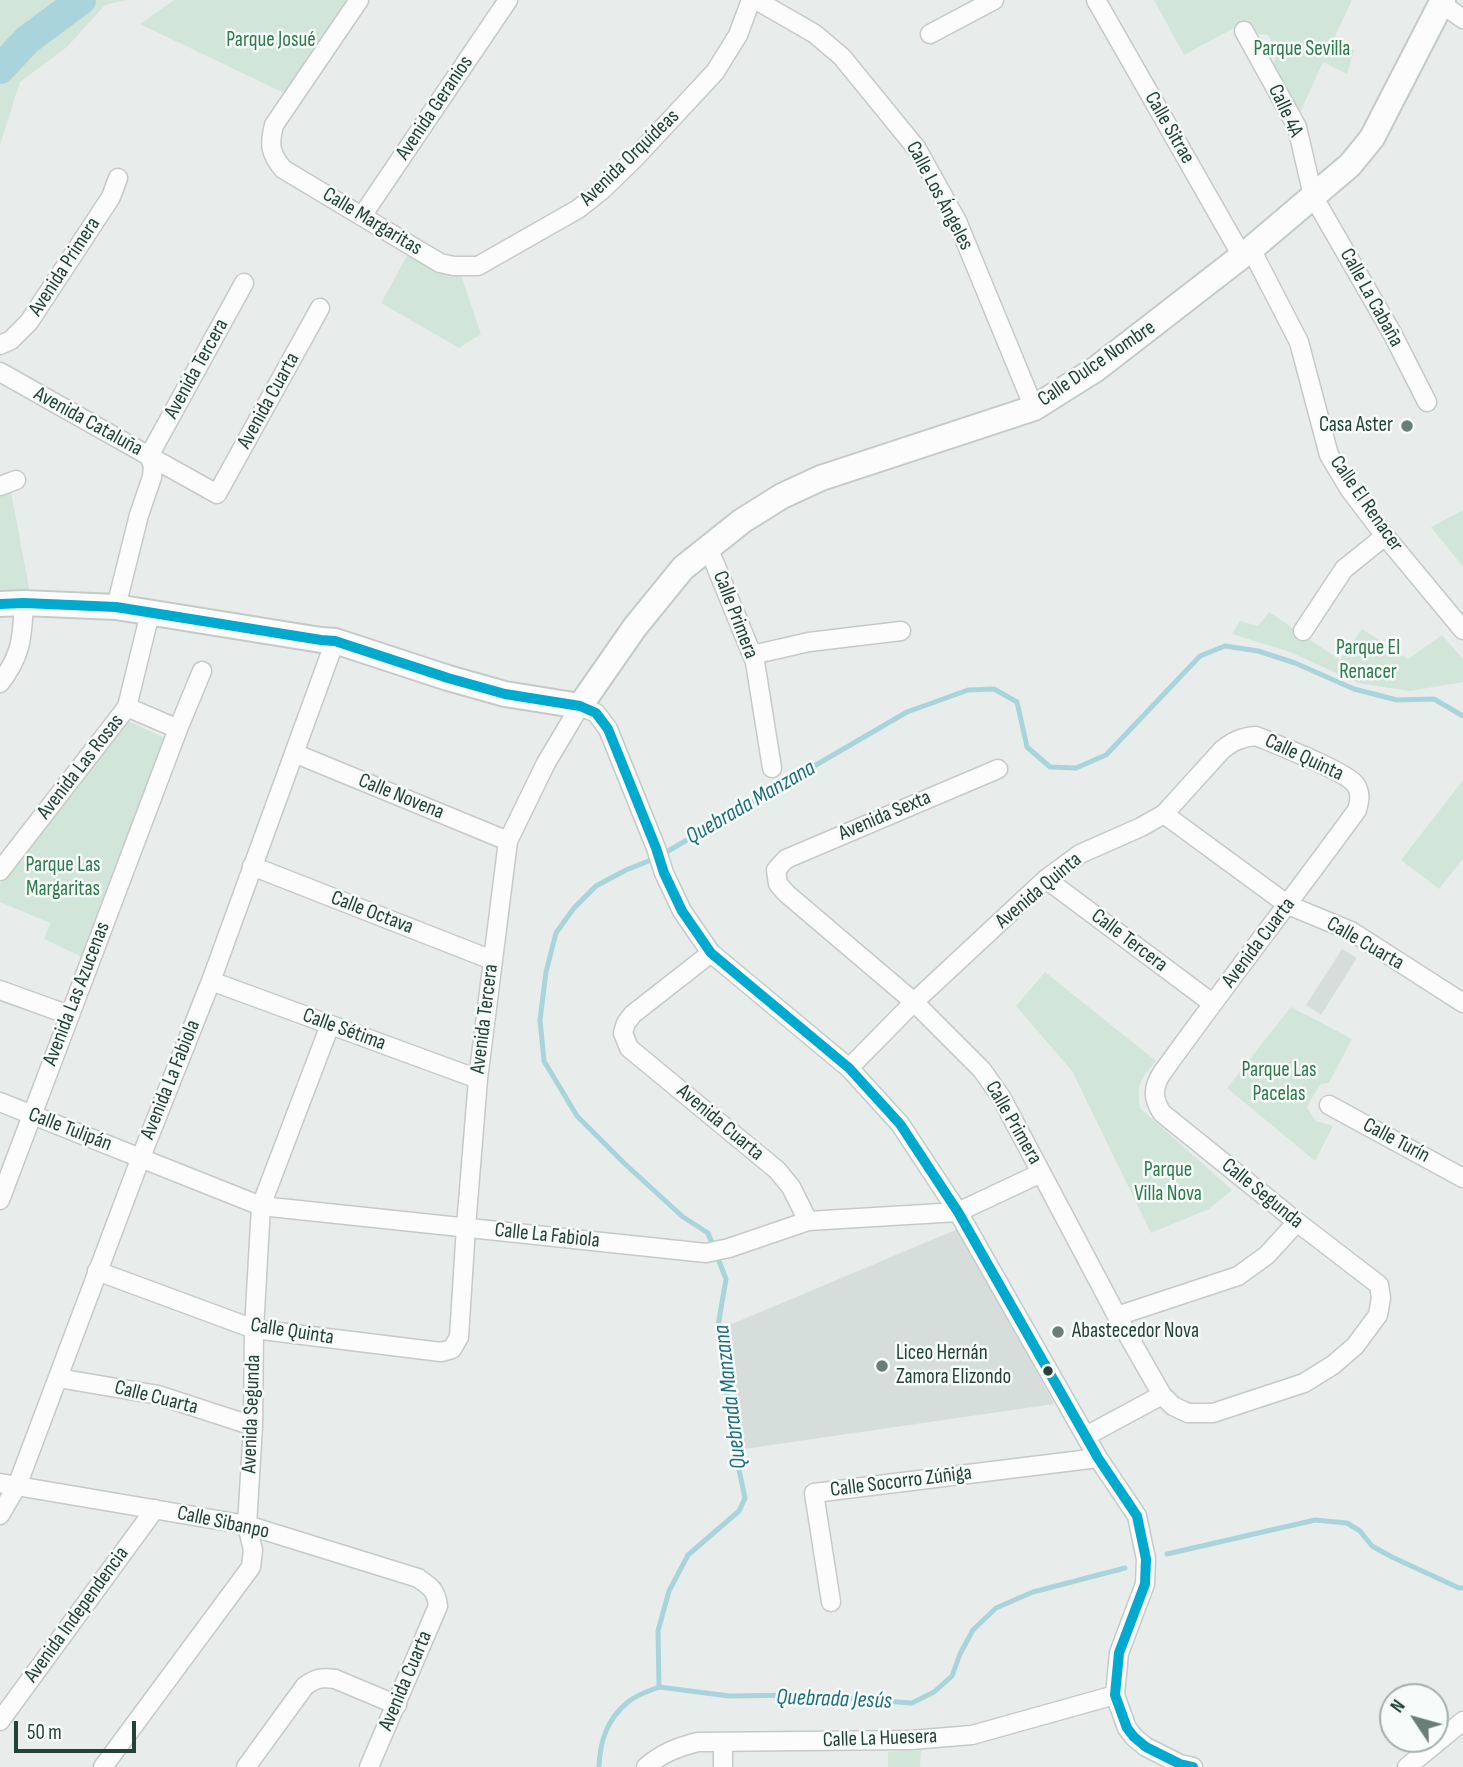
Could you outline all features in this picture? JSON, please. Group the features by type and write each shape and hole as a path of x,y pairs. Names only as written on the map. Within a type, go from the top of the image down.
{"street":[{"name":"Calle Margaritas","path":"359,0 274,125 271,149 283,169 440,263 465,267"},
{"name":"Avenida Geranios","path":"362,216 508,0"},
{"name":"Avenida Orquídeas","path":"465,267 478,266 578,209 601,191 715,72 738,34 753,0"},
{"name":"Calle Los Ángeles","path":"753,0 815,34 842,57 917,149 957,222 1034,408"},
{"path":"930,34 994,0"},
{"name":"Calle Sitrae","path":"1096,0 1247,253 1269,285"},
{"name":"Calle Dulce Nombre","path":"580,706 635,627 683,568 742,521 782,496 821,478 1034,408 1096,369 1247,253 1350,165 1372,138 1443,2"},
{"path":"1443,2 1463,19"},
{"name":"Calle 4A","path":"1244,31 1297,127 1313,196"},
{"name":"Avenida Primera","path":"0,345 11,340 29,322 111,197 118,178"},
{"name":"Calle La Cabaña","path":"1313,196 1392,333 1427,402"},
{"name":"Avenida Tercera","path":"149,456 244,283"},
{"name":"Calle El Renacer","path":"1269,285 1299,342 1329,455 1350,490 1385,536 1463,630"},
{"name":"Avenida Cuarta","path":"149,456 217,494 320,308"},
{"name":"Avenida Cataluña","path":"0,372 149,456 153,466 152,477 139,515 116,607"},
{"path":"1303,631 1344,569 1385,536"},
{"name":"Calle Primera","path":"708,547 755,662 772,768"},
{"path":"0,683 12,667 21,643 12,603 116,607 335,641 505,694 580,706 596,713 608,729 664,873 682,911 711,953 849,1068 900,1124 958,1212 1098,1458 1137,1516 1146,1559 1145,1584 1119,1653 1115,1695 1134,1737 1180,1764 1192,1767"},
{"name":"Avenida Las Rosas","path":"0,871 127,707 150,613"},
{"path":"752,655 809,642 901,631"},
{"name":"Avenida La Fabiola","path":"0,1515 8,1484 58,1378 211,981 335,641"},
{"name":"Avenida Las Azucenas","path":"0,1199 202,671"},
{"name":"Avenida Tercera","path":"453,1349 459,1337 478,1079 508,841 546,763 580,706"},
{"path":"127,707 178,729"},
{"name":"Calle Quinta","path":"1245,737 1256,736 1339,773 1353,781 1359,790"},
{"name":"Avenida Quinta","path":"849,1068 914,1002 1046,879 1080,854 1142,827 1164,814 1222,750 1233,741 1245,737"},
{"name":"Calle Novena","path":"294,753 508,841"},
{"name":"Avenida Sexta","path":"776,870 786,859 803,850 998,769"},
{"name":"Avenida Cuarta","path":"1154,1094 1162,1073 1212,1003 1357,810 1359,790"},
{"name":"Calle Cuarta","path":"1164,814 1288,905 1351,931 1463,1003"},
{"name":"Calle Octava","path":"252,866 492,960"},
{"name":"Calle Primera","path":"776,870 778,884 786,894 914,1002 982,1069 1001,1097 1117,1317 1162,1395"},
{"name":"Calle Tercera","path":"1046,879 1212,1003"},
{"name":"Avenida Cuarta","path":"711,953 633,1014 623,1033 629,1048 777,1170 791,1187 808,1220"},
{"name":"Calle Sétima","path":"211,981 478,1079"},
{"path":"0,990 69,1016"},
{"name":"Avenida Segunda","path":"103,1767 251,1567 253,1550 247,1525 261,1206 330,1026"},
{"name":"Calle Segunda","path":"1154,1094 1156,1105 1162,1113 1379,1285 1381,1298 1378,1315 1355,1346 1333,1365 1304,1383 1213,1413 1188,1413 1173,1406 1162,1395"},
{"name":"Calle Tulipán","path":"0,1102 141,1157"},
{"name":"Calle Turín","path":"1329,1105 1463,1178"},
{"name":"Calle La Fabiola","path":"141,1157 261,1206 706,1254 808,1220 958,1212"},
{"path":"958,1212 1041,1173"},
{"path":"1117,1317 1238,1276 1267,1255 1297,1222"},
{"name":"Calle Quinta","path":"97,1271 254,1329 441,1352 453,1349"},
{"name":"Calle Cuarta","path":"58,1378 158,1395 253,1426"},
{"path":"1086,1436 1162,1395"},
{"name":"Calle Socorro Zúñiga","path":"831,1602 814,1493 1098,1458"},
{"name":"Calle Sibanpo","path":"8,1484 247,1525 418,1578 437,1594"},
{"name":"Avenida Independencia","path":"0,1720 155,1509"},
{"name":"Avenida Cuarta","path":"369,1767 439,1606 437,1594"},
{"path":"246,1767 305,1686 315,1679 335,1679 397,1705"},
{"name":"Calle La Huesera","path":"646,1767 677,1747 698,1742 911,1740 972,1735 1115,1695"},
{"path":"1407,1767 1463,1721"},
{"path":"723,1742 723,1767"}],"shaded area":[{"path":"1342,949 1357,958 1321,1015 1306,1005"},
{"name":"Liceo Hernán Zamora Elizondo","path":"960,1228 1054,1404 744,1449 725,1327"}],"green space":[{"path":"0,0 126,0 105,5 67,47 20,82 0,145"},
{"name":"Parque Josué","path":"174,0 348,0 284,93 140,24"},
{"name":"Parque Sevilla","path":"1154,0 1352,0 1334,38 1354,50 1347,74 1323,62 1298,117 1275,72 1273,64 1278,53 1268,35 1254,34 1245,22 1184,55"},
{"path":"409,252 461,275 481,334 459,348 381,303"},
{"path":"11,492 30,593 0,594 0,496"},
{"path":"1463,510 1463,567 1431,527"},
{"name":"Parque El Renacer","path":"1269,612 1340,660 1362,629 1408,659 1442,635 1463,659 1463,682 1410,691 1358,683 1290,652 1232,634 1240,621 1258,626"},
{"name":"Parque Las Margaritas","path":"128,721 167,739 82,957 44,939 50,923 0,902 0,884"},
{"path":"1463,780 1463,859 1439,889 1401,860"},
{"name":"Parque Villa Nova","path":"1045,972 1156,1061 1141,1082 1140,1108 1232,1190 1209,1209 1151,1233 1072,1071 1016,1006"},
{"name":"Parque Las Pacelas","path":"1291,1007 1352,1039 1329,1083 1321,1084 1307,1108 1316,1121 1333,1126 1315,1161 1227,1088"},
{"path":"921,1750 920,1767 888,1767 888,1752"}],"waterway":[{"path":"0,69 27,40 81,0"},
{"name":"Quebrada Manzana","path":"659,1687 658,1631 669,1591 688,1555 739,1511 745,1498 732,1437 718,1326 726,1279 708,1233 683,1217 577,1116 544,1061 540,1020 546,972 556,933 574,908 596,886 656,858 907,712 968,690 994,689 1017,702 1027,747 1050,767 1076,768 1106,755 1200,656 1225,646 1258,651 1295,663 1354,689 1397,700 1434,699 1463,716"},
{"name":"Quebrada Jesús","path":"1167,1554 1315,1520 1347,1523 1360,1531 1372,1546 1463,1588"},
{"name":"Quebrada Jesús","path":"659,1687 729,1696 797,1695 912,1703 934,1692 952,1676 973,1630 996,1608 1033,1592 1125,1568"},
{"path":"599,1767 603,1739 615,1716 631,1700 659,1687"}],"transit line":[{"path":"0,604 116,607 335,641 505,694 580,706 596,713 608,729 664,873 682,911 711,953 849,1068 900,1124 958,1212 1098,1458 1137,1516 1146,1559 1145,1584 1119,1653 1115,1695 1127,1728 1134,1737 1146,1747 1180,1764 1193,1767"}],"place":[{"name":"Casa Aster","path":"1407,426"},
{"name":"Abastecedor Nova","path":"1058,1332"},
{"name":"Liceo Hernán Zamora Elizondo","path":"882,1366"}]}
